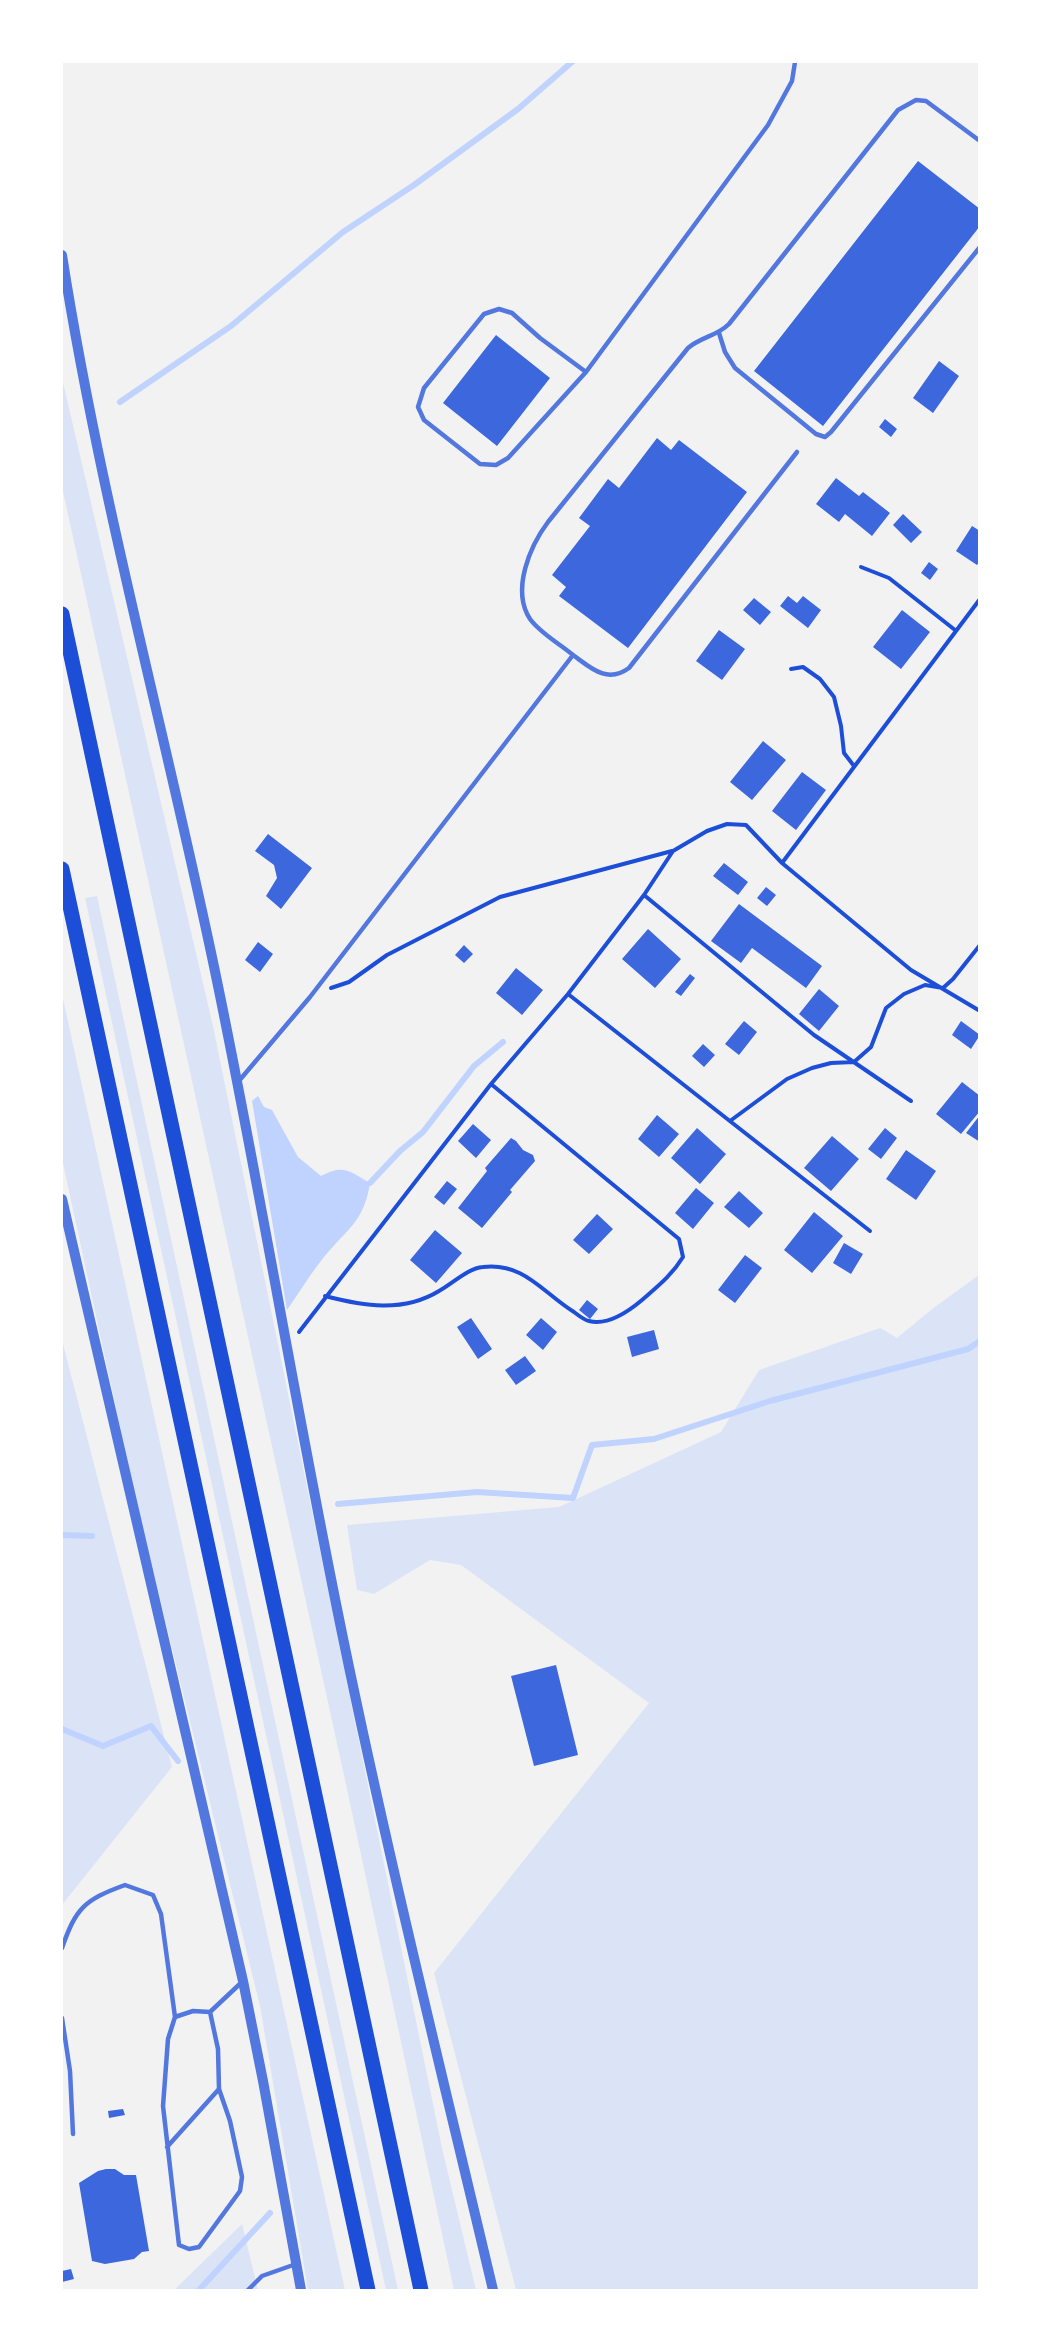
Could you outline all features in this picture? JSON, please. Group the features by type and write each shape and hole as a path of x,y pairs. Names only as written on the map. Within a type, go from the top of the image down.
{"highway":[{"path":"62,614 421,2290"},
{"path":"62,869 369,2290"}],"street":[{"path":"62,255 93,433 204,919 238,1082 342,1636 493,2290"},
{"path":"62,1199 64,1219 243,1981 301,2290"}],"lane":[{"path":"586,372 512,314 499,309 484,314 424,388 418,407 424,420 480,464 496,465 508,458 586,372 768,125 792,81 795,62"},
{"path":"797,452 629,668 619,674 603,675 573,655 534,623 526,610 523,591 531,551 548,522 688,348 719,333 729,324 898,110 915,100 926,101 980,141"},
{"path":"719,333 725,352 735,368 816,434 825,436 831,432 980,247"},
{"path":"238,1082 310,997 573,655"},
{"path":"62,1948 72,1919 94,1897 124,1885 153,1895 161,1914 175,2017 168,2039 163,2106 167,2147 179,2245 189,2249 199,2247 240,2191 242,2177 230,2121 219,2089 218,2049 210,2012"},
{"path":"175,2017 193,2011 210,2012 243,1981"},
{"path":"62,2018 70,2071 73,2134"},
{"path":"167,2147 219,2089"},
{"path":"248,2290 262,2276 296,2264"}],"path":[{"path":"861,567 890,578 955,630"},
{"path":"782,863 980,599"},
{"path":"791,669 803,667 820,679 834,697 844,753 854,766"},
{"path":"310,997 349,981 387,956 500,897 583,873 673,851 727,824 746,825 782,863 911,970 980,1011"},
{"path":"288,1347 325,1296 491,1084 568,994 644,895 673,851"},
{"path":"644,895 814,1035 911,1101"},
{"path":"730,1121 788,1078 831,1063 854,1062 870,1047 886,1008 904,994 925,985 943,988 954,979 980,945"},
{"path":"568,994 870,1231"},
{"path":"325,1296 359,1305 395,1307 436,1293 481,1267 499,1267 528,1276 561,1304 589,1322 607,1320 627,1313 672,1274 683,1257 679,1239 491,1084"}],"shaded area":[{"path":"62,378 213,1026 442,2148 476,2290 454,2290 345,1780 62,487"},
{"path":"97,896 398,2290 386,2290 85,898"},
{"path":"62,994 345,2290 308,2290 260,2006 138,1510 62,1159"},
{"path":"979,1275 979,2290 516,2290 434,1973 649,1703 461,1565 430,1560 374,1594 357,1590 347,1525 559,1507 721,1432 759,1370 880,1328 897,1338"},
{"path":"62,1340 172,1767 62,1905"},
{"path":"242,2224 258,2290 174,2290"}],"water":[{"path":"258,1096 264,1107 272,1110 298,1157 321,1176 335,1170 346,1170 370,1183 364,1207 359,1216 319,1263 287,1310 252,1101"}],"building":[{"path":"918,161 980,209 980,226 823,426 754,371"},
{"path":"496,335 550,378 497,446 443,403"},
{"path":"939,361 959,376 933,413 913,398"},
{"path":"885,419 897,429 891,437 879,427"},
{"path":"657,438 671,450 679,440 747,492 628,648 559,596 566,587 552,575 590,526 579,518 608,479 619,488"},
{"path":"836,478 859,496 863,492 890,513 872,536 845,514 839,522 816,504"},
{"path":"903,514 922,532 911,543 893,525"},
{"path":"972,526 980,531 980,561 977,565 956,551"},
{"path":"929,562 938,569 930,580 921,573"},
{"path":"788,596 797,603 803,596 821,610 808,628 780,606"},
{"path":"754,598 771,612 760,625 743,610"},
{"path":"902,610 930,632 901,669 873,647"},
{"path":"719,630 745,649 722,680 696,661"},
{"path":"763,741 786,760 752,800 730,782"},
{"path":"802,772 826,790 796,830 772,811"},
{"path":"268,834 312,868 281,909 266,896 277,878 274,865 255,851"},
{"path":"724,863 748,882 738,895 713,876"},
{"path":"766,887 776,895 767,906 757,898"},
{"path":"739,904 822,966 806,988 752,948 741,963 711,941"},
{"path":"648,929 681,959 655,988 622,959"},
{"path":"258,942 273,954 260,972 245,960"},
{"path":"464,945 473,954 464,963 455,955"},
{"path":"516,968 543,990 522,1015 496,993"},
{"path":"690,974 695,978 681,996 675,992"},
{"path":"819,989 839,1006 819,1031 799,1014"},
{"path":"744,1021 757,1032 739,1055 725,1044"},
{"path":"961,1021 980,1035 971,1049 952,1035"},
{"path":"703,1044 715,1055 704,1067 692,1056"},
{"path":"962,1082 980,1096 980,1111 961,1134 936,1114"},
{"path":"657,1115 679,1134 659,1157 638,1139"},
{"path":"980,1115 980,1142 966,1133"},
{"path":"473,1124 491,1140 476,1158 458,1141"},
{"path":"697,1128 726,1154 700,1184 671,1158"},
{"path":"885,1128 897,1138 881,1159 868,1149"},
{"path":"832,1136 859,1159 831,1191 804,1168"},
{"path":"511,1138 523,1150 533,1155 535,1161 482,1228 458,1208 487,1171 485,1168"},
{"path":"906,1150 936,1171 916,1200 886,1179"},
{"path":"447,1181 457,1189 444,1205 434,1197"},
{"path":"696,1188 714,1203 693,1229 675,1213"},
{"path":"739,1191 763,1213 749,1228 724,1207"},
{"path":"814,1212 843,1236 812,1273 784,1250"},
{"path":"597,1214 613,1229 589,1254 573,1240"},
{"path":"435,1230 462,1253 436,1283 410,1260"},
{"path":"844,1243 863,1254 851,1274 833,1263"},
{"path":"745,1255 762,1268 735,1303 718,1290"},
{"path":"587,1300 598,1309 590,1319 579,1310"},
{"path":"471,1318 492,1349 478,1359 457,1327"},
{"path":"541,1318 557,1332 543,1350 526,1335"},
{"path":"654,1330 659,1349 632,1357 627,1337"},
{"path":"525,1356 536,1371 516,1385 505,1370"},
{"path":"556,1665 578,1755 534,1766 511,1676"},
{"path":"123,2109 125,2115 109,2118 108,2111"},
{"path":"115,2169 124,2175 136,2175 149,2251 142,2252 134,2259 105,2264 92,2261 79,2183 98,2171"},
{"path":"71,2269 74,2279 62,2282 62,2271"}],"waterway":[{"path":"120,402 231,326 343,232 414,185 518,109 572,62"},
{"path":"370,1183 400,1151 423,1132 474,1066 503,1042"},
{"path":"338,1504 477,1492 573,1498 592,1445 654,1439 770,1401 968,1349 980,1341"},
{"path":"62,1535 92,1536"},
{"path":"62,1729 103,1746 151,1726 178,1761"},
{"path":"199,2290 270,2213"}]}
